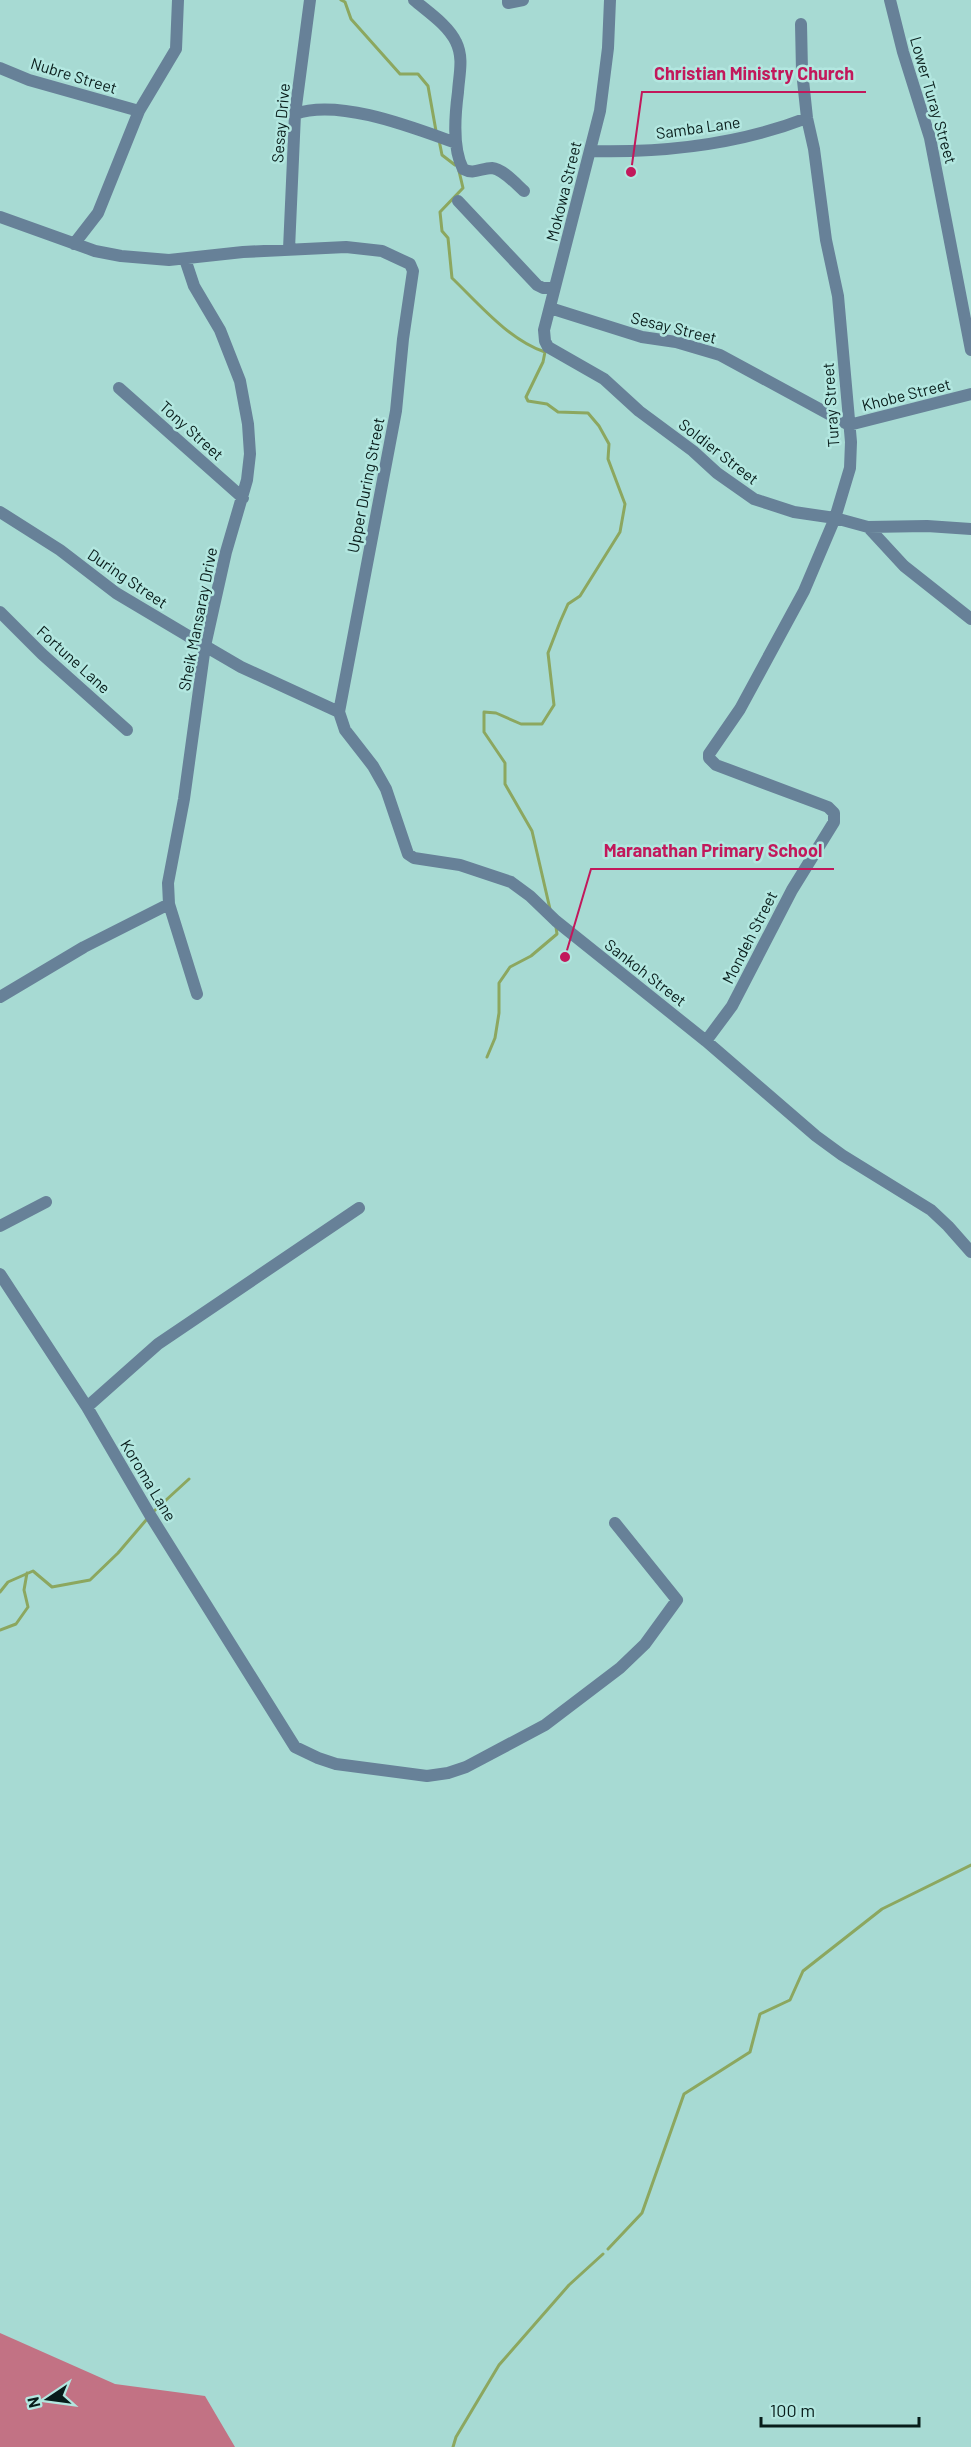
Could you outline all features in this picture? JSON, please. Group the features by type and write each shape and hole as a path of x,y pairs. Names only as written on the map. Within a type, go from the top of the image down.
{"street":[{"path":"74,244 98,213 139,111 176,49 178,0"},
{"name":"Sesay Drive","path":"289,249 295,114 310,0"},
{"path":"414,0 447,29 459,50 461,59 456,143 464,169 472,172 492,168 499,170 524,191"},
{"path":"508,1 523,0"},
{"name":"Mokowa Street","path":"545,341 544,330 554,288 600,111 608,48 610,0"},
{"name":"Lower Turay Street","path":"890,0 903,52 930,138 971,350"},
{"name":"Turay Street","path":"709,754 740,709 804,591 835,518 850,468 849,425 838,296 826,240 814,149 807,118 801,71 801,24"},
{"name":"Nubre Street","path":"0,68 29,80 139,111"},
{"path":"295,114 316,110 365,113 456,143"},
{"name":"Samba Lane","path":"590,151 637,152 722,143 774,131 807,118"},
{"path":"458,201 537,285 543,288 554,288"},
{"path":"0,216 74,244 121,256 169,260 289,249"},
{"name":"Upper During Street","path":"289,249 363,248 382,251 410,264 413,271 396,411 339,712"},
{"name":"Sheik Mansaray Drive","path":"184,259 194,286 220,330 240,381 248,424 249,454 243,498 226,552 205,646 184,799 168,883 169,904 197,994"},
{"name":"Sesay Street","path":"550,308 642,337 676,342 720,355 849,425"},
{"name":"Soldier Street","path":"545,341 553,350 604,379 639,411 693,450 717,473 754,499 794,512 835,518 868,527 937,526 971,529"},
{"name":"Tony Street","path":"119,388 243,498"},
{"name":"Khobe Street","path":"849,425 971,394"},
{"name":"During Street","path":"0,512 60,550 116,593 205,646 241,666 339,712"},
{"path":"868,527 912,573 971,619"},
{"name":"Fortune Lane","path":"0,612 42,654 127,730"},
{"name":"Sankoh Street","path":"339,712 345,730 373,766 386,789 408,854 414,858 460,865 511,882 706,1041 816,1136 842,1155 931,1210 971,1252"},
{"name":"Mondeh Street","path":"706,1041 732,1006 792,890 834,822 834,813 828,807 716,765 709,758 709,754"},
{"path":"0,998 84,947 169,904"},
{"path":"0,1226 46,1202"},
{"path":"87,1407 158,1344 359,1208"},
{"name":"Koroma Lane","path":"0,1274 87,1407 150,1515 295,1747 318,1758 336,1764 427,1776 448,1773 466,1767 545,1725 620,1668 645,1644 677,1600 615,1524"}],"shaded area":[{"path":"0,2333 115,2384 205,2396 235,2447 0,2447"}],"waterway":[{"path":"341,0 345,2 351,19 400,74 418,74 428,86 436,131"},
{"path":"439,140 442,155 455,165"},
{"path":"459,171 463,188 440,212 442,231 448,238 452,278 507,330 545,352 543,362 526,397 528,401 547,404 558,412 588,413 599,426 609,444 608,459 625,504 620,532 580,596 568,604 548,653 554,705 542,724 521,724 496,713 484,712 484,732 505,763 505,784 532,831 550,909"},
{"path":"487,1057 495,1038 499,1013 499,983 510,967 531,956 557,934 556,927"},
{"path":"153,1512 189,1479"},
{"path":"0,1592 8,1582 33,1571 52,1587 90,1580 118,1553 147,1519"},
{"path":"0,1630 16,1624 28,1607 24,1590 27,1573"},
{"path":"608,2249 642,2213 684,2094 750,2052 760,2014 790,2000 803,1971 882,1909 971,1865"},
{"path":"453,2447 456,2437 499,2365 569,2285 603,2254"}],"place":[{"name":"Christian Ministry Church","path":"631,172"},
{"name":"Maranathan Primary School","path":"565,957"}]}
